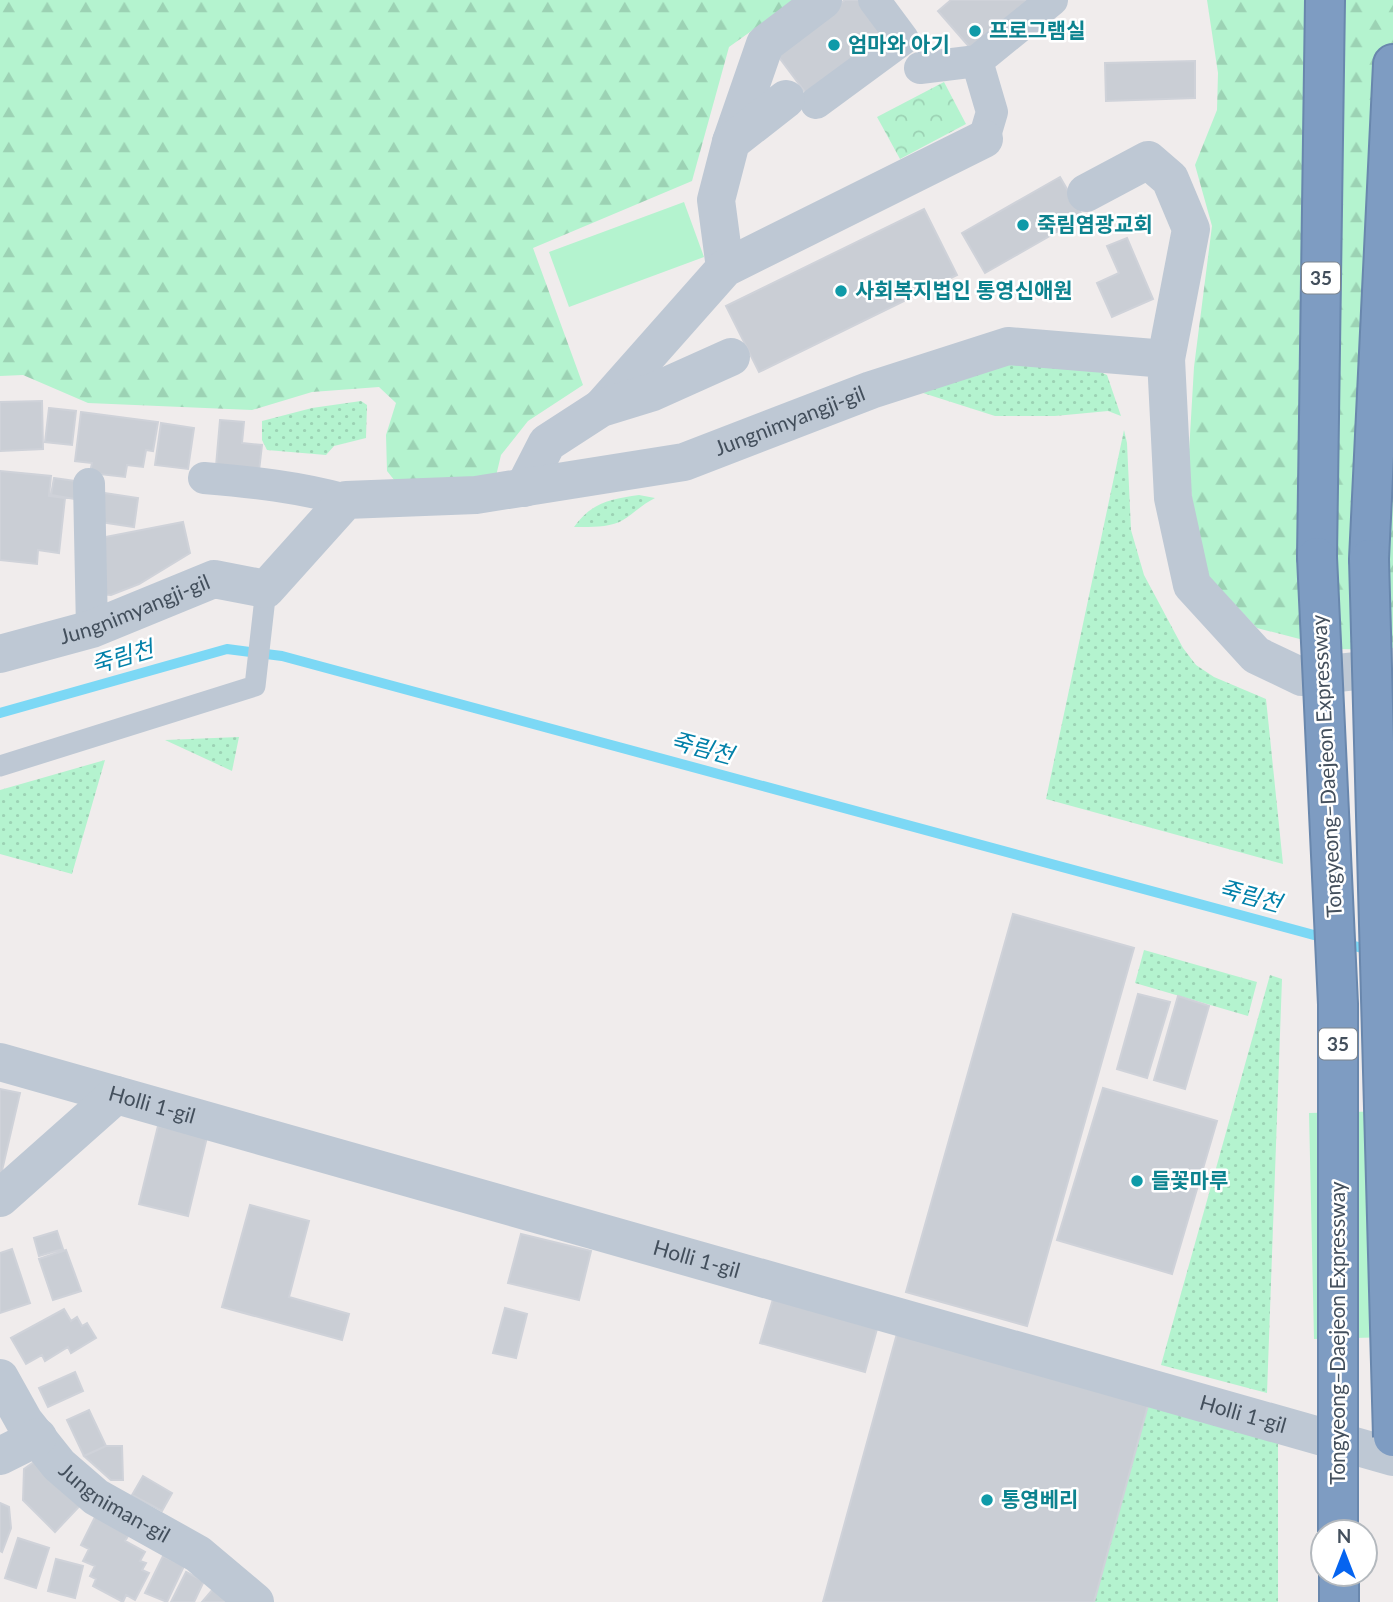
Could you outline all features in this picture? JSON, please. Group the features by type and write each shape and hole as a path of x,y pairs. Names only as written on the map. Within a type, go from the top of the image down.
{"highway":[{"name":"Tongyeong–Daejeon Expressway","path":"1325,0 1317,557 1338,1004 1338,1518"},
{"name":"Tongyeong–Daejeon Expressway","path":"1393,64 1369,559 1393,1437"}],"street":[{"path":"725,268 716,200 732,142 765,44 823,0"},
{"path":"732,142 903,39 874,0"},
{"path":"920,68 977,61 1052,0"},
{"path":"524,488 547,443 601,408 725,268 984,139 992,113 977,61"},
{"path":"1086,193 1148,160 1170,179 1191,229 1166,359 1173,498 1192,585 1256,655 1302,677 1393,667"},
{"name":"Jungnimyangji-gil","path":"346,500 477,495 684,462 871,390 1008,346 1166,359"},
{"path":"601,408 653,392 730,357"},
{"path":"204,478 309,490 346,500 265,600"},
{"path":"89,484 92,629"},
{"name":"Jungnimyangji-gil","path":"0,654 92,629 214,579 265,600"},
{"name":"Holli 1-gil","path":"0,1062 1393,1457"},
{"path":"0,1198 116,1095"},
{"name":"Jungniman-gil","path":"0,1378 24,1421 59,1465 96,1497 198,1554 255,1602"},
{"path":"0,1456 38,1437"}],"lane":[{"path":"0,766 255,686 265,600"}],"green space":[{"path":"0,0 795,0 729,47 692,181 533,248 583,385 528,421 501,455 496,476 399,486 387,471 386,435 396,403 379,387 312,392 252,410 88,403 23,375 0,376"},
{"path":"1207,0 1393,0 1393,650 1338,649 1257,628 1202,570 1188,469 1194,367 1212,226 1195,165 1217,110 1218,73"},
{"path":"944,82 966,124 900,159 877,117"},
{"path":"684,202 704,257 569,307 549,252"},
{"path":"1002,363 1085,365 1107,375 1121,416 1108,411 1055,416 995,416 923,393"},
{"path":"361,401 367,405 366,438 334,446 326,455 267,450 262,440 262,421 312,408"},
{"path":"1124,430 1131,530 1144,575 1183,648 1196,665 1214,677 1266,699 1283,864 1046,799"},
{"path":"639,495 655,498 618,523 574,527 594,507 619,498"},
{"path":"239,737 232,771 165,740"},
{"path":"105,760 72,874 0,854 0,790"},
{"path":"1144,950 1257,982 1248,1016 1135,983"},
{"path":"1270,975 1282,979 1267,1393 1161,1365"},
{"path":"1393,1111 1393,1337 1314,1339 1309,1113"},
{"path":"1150,1398 1278,1435 1278,1602 1094,1602"}],"building":[{"name":"엄마와 아기","path":"845,0 864,0 893,39 811,100 775,52"},
{"name":"프로그램실","path":"951,0 1031,0 972,50 938,11"},
{"path":"1195,61 1195,98 1106,101 1105,63"},
{"name":"죽림염광교회","path":"1060,177 1083,217 985,273 962,233"},
{"name":"사회복지법인 통영신애원","path":"924,209 957,275 759,372 726,306"},
{"path":"1127,238 1153,299 1112,317 1097,283 1119,273 1107,246"},
{"path":"42,401 43,449 0,451 0,402"},
{"path":"49,408 76,411 72,445 45,442"},
{"path":"81,412 158,422 153,451 146,450 143,467 127,465 125,477 90,473 92,463 75,461"},
{"path":"220,420 244,422 242,443 262,445 259,471 216,466"},
{"path":"161,423 194,428 188,469 155,465"},
{"path":"0,471 51,476 49,496 65,498 59,553 38,550 37,564 0,560"},
{"path":"54,478 83,482 81,500 51,495"},
{"path":"98,492 138,498 134,527 93,521"},
{"path":"183,522 190,553 139,584 111,595 99,594 100,538"},
{"path":"1013,914 1134,948 1027,1326 906,1292"},
{"path":"1138,994 1170,1002 1147,1078 1117,1069"},
{"path":"1178,996 1209,1006 1185,1089 1154,1080"},
{"name":"들꽃마루","path":"1103,1088 1217,1121 1172,1274 1057,1240"},
{"path":"0,1089 20,1093 1,1175 0,1175"},
{"path":"158,1126 207,1137 188,1216 139,1204"},
{"path":"250,1205 309,1221 289,1297 349,1314 342,1340 222,1307"},
{"path":"57,1231 63,1249 39,1256 34,1238"},
{"path":"521,1234 591,1251 579,1300 508,1283"},
{"path":"12,1249 30,1303 0,1313 0,1253"},
{"path":"66,1250 81,1291 53,1300 39,1259"},
{"path":"773,1299 877,1329 865,1372 760,1343"},
{"path":"505,1308 527,1314 516,1358 493,1353"},
{"path":"64,1309 71,1321 77,1317 82,1326 87,1323 96,1338 71,1353 68,1347 45,1361 42,1355 26,1364 11,1338"},
{"name":"통영베리","path":"898,1330 1150,1398 1094,1602 823,1602"},
{"path":"75,1372 83,1391 48,1407 39,1388"},
{"path":"89,1410 106,1446 84,1456 67,1420"},
{"path":"106,1446 122,1446 123,1480 111,1480 84,1456"},
{"path":"45,1454 89,1496 55,1532 23,1500 24,1469"},
{"path":"143,1476 172,1493 162,1511 132,1495"},
{"path":"0,1503 9,1507 11,1528 2,1552 0,1551"},
{"path":"96,1515 130,1533 125,1541 145,1552 140,1561 146,1563 142,1570 149,1573 135,1600 126,1595 123,1602 93,1586 96,1579 90,1576 95,1566 83,1561 89,1549 81,1545"},
{"path":"18,1538 49,1548 36,1588 5,1578"},
{"path":"163,1556 184,1566 167,1602 145,1593"},
{"path":"56,1559 83,1566 75,1598 48,1591"},
{"path":"186,1572 204,1581 194,1602 171,1602"},
{"path":"214,1588 231,1602 202,1602"}],"waterway":[{"name":"죽림천","path":"0,713 227,649 282,656 1373,951"}],"place":[{"name":"프로그램실","path":"975,31"},
{"name":"엄마와 아기","path":"834,45"},
{"name":"죽림염광교회","path":"1023,225"},
{"name":"사회복지법인 통영신애원","path":"841,291"},
{"name":"들꽃마루","path":"1137,1181"},
{"name":"통영베리","path":"987,1500"}]}
